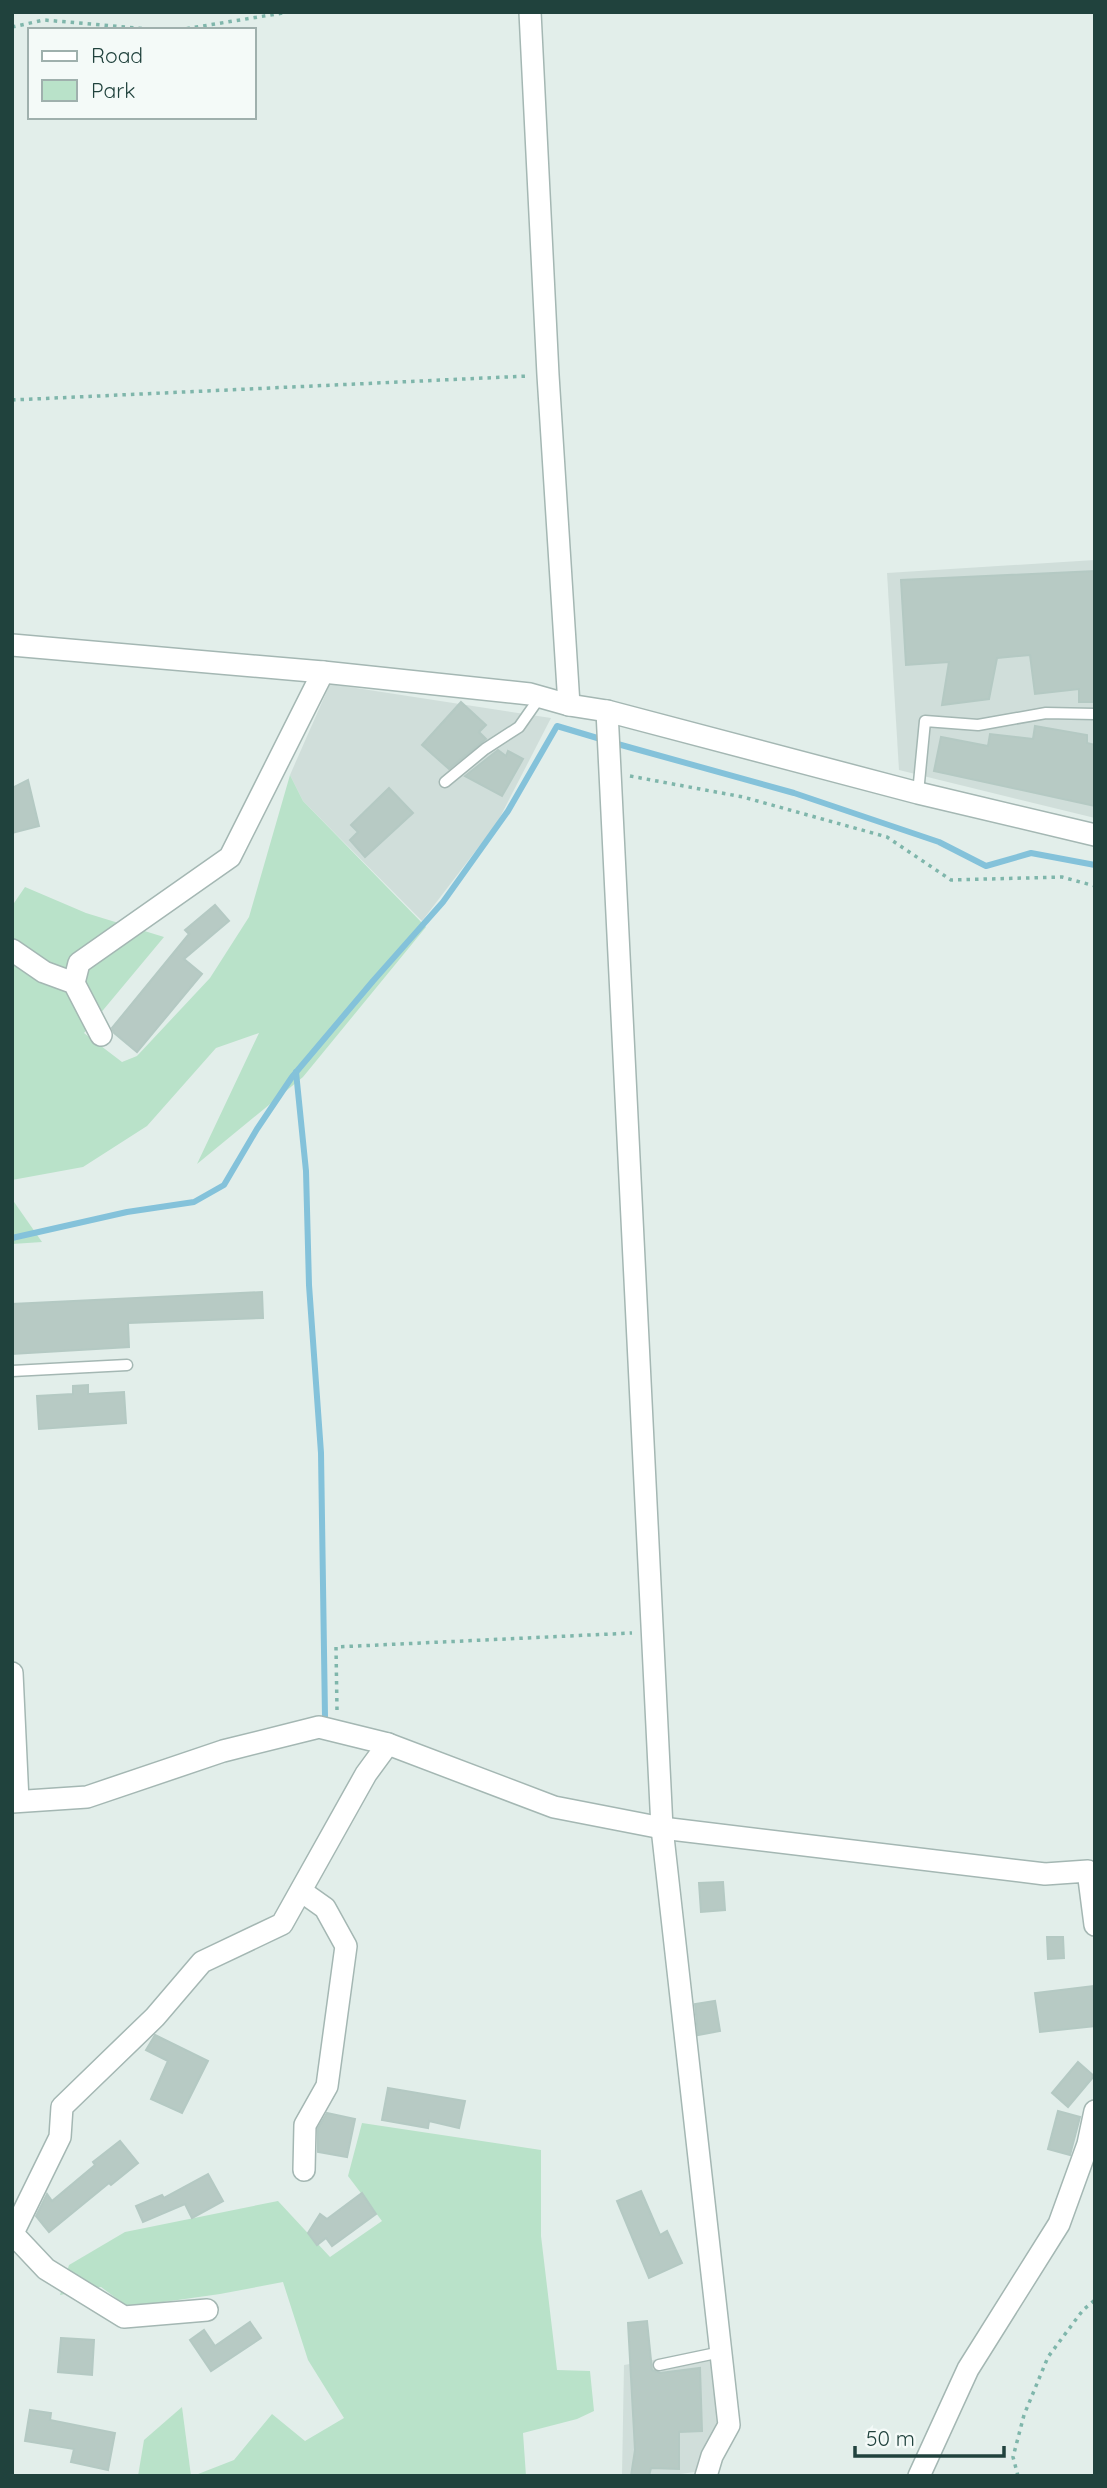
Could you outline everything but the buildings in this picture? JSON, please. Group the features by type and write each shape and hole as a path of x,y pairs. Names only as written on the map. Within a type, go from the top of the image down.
{"street":[{"path":"530,12 548,375 569,705"},
{"path":"12,645 323,672 530,694 569,705 607,711 918,793 1095,835"},
{"path":"101,1035 74,983 79,963 230,857 323,672"},
{"path":"607,711 662,1828 729,2425 712,2456 706,2476"},
{"path":"12,950 44,972 74,983"},
{"path":"12,1673 15,1801 87,1797 223,1751 319,1727 388,1744 554,1807 662,1828 1045,1874 1088,1871 1095,1925"},
{"path":"207,2311 124,2317 46,2269 13,2235 60,2137 62,2107 155,2017 202,1962 282,1924 366,1774 388,1744"},
{"path":"301,1891 325,1908 346,1946 327,2086 305,2125 304,2170"},
{"path":"919,2476 968,2369 1059,2224 1088,2144 1095,2110"}],"lane":[{"path":"445,782 485,749 519,727 540,697"},
{"path":"918,793 925,721 978,725 1046,713 1095,714"},
{"path":"12,1371 127,1365"},
{"path":"659,2365 721,2352"}],"path":[{"path":"190,28 289,12"},
{"path":"12,27 44,20 137,28"},
{"path":"12,400 548,375"},
{"path":"610,773 743,797 887,836 951,880 1062,877 1095,886"},
{"path":"337,1712 336,1647 652,1632"},
{"path":"1018,2476 1013,2457 1024,2415 1048,2357 1083,2310 1095,2300"}],"shaded area":[{"path":"1095,560 1095,818 899,770 887,573"},
{"path":"330,684 551,718 497,823 422,921 303,801 290,775"},
{"path":"711,2350 721,2427 695,2472 665,2476 622,2476 624,2365"}],"green space":[{"path":"290,775 303,801 426,927 303,1077 197,1164 259,1033 216,1048 147,1126 83,1167 12,1180 12,906 25,887 86,913 164,937 84,1033 122,1062 137,1056 210,978 249,917"},
{"path":"12,1199 42,1242 12,1244"},
{"path":"362,2123 541,2150 541,2236 557,2370 590,2371 594,2411 577,2419 523,2433 526,2476 193,2476 234,2460 272,2414 305,2441 344,2418 308,2360 283,2282 128,2307 101,2287 60,2295 69,2265 125,2232 278,2201 330,2257 382,2221 348,2176"},
{"path":"182,2407 191,2476 138,2476 144,2440"}],"waterway":[{"path":"12,1238 127,1212 194,1202 224,1185 292,1077 443,902 508,811 557,726 604,740"},
{"path":"614,743 794,793 939,842 986,866 1031,853 1095,865"},
{"path":"296,1072 306,1171 309,1285 321,1453 325,1717"}]}
